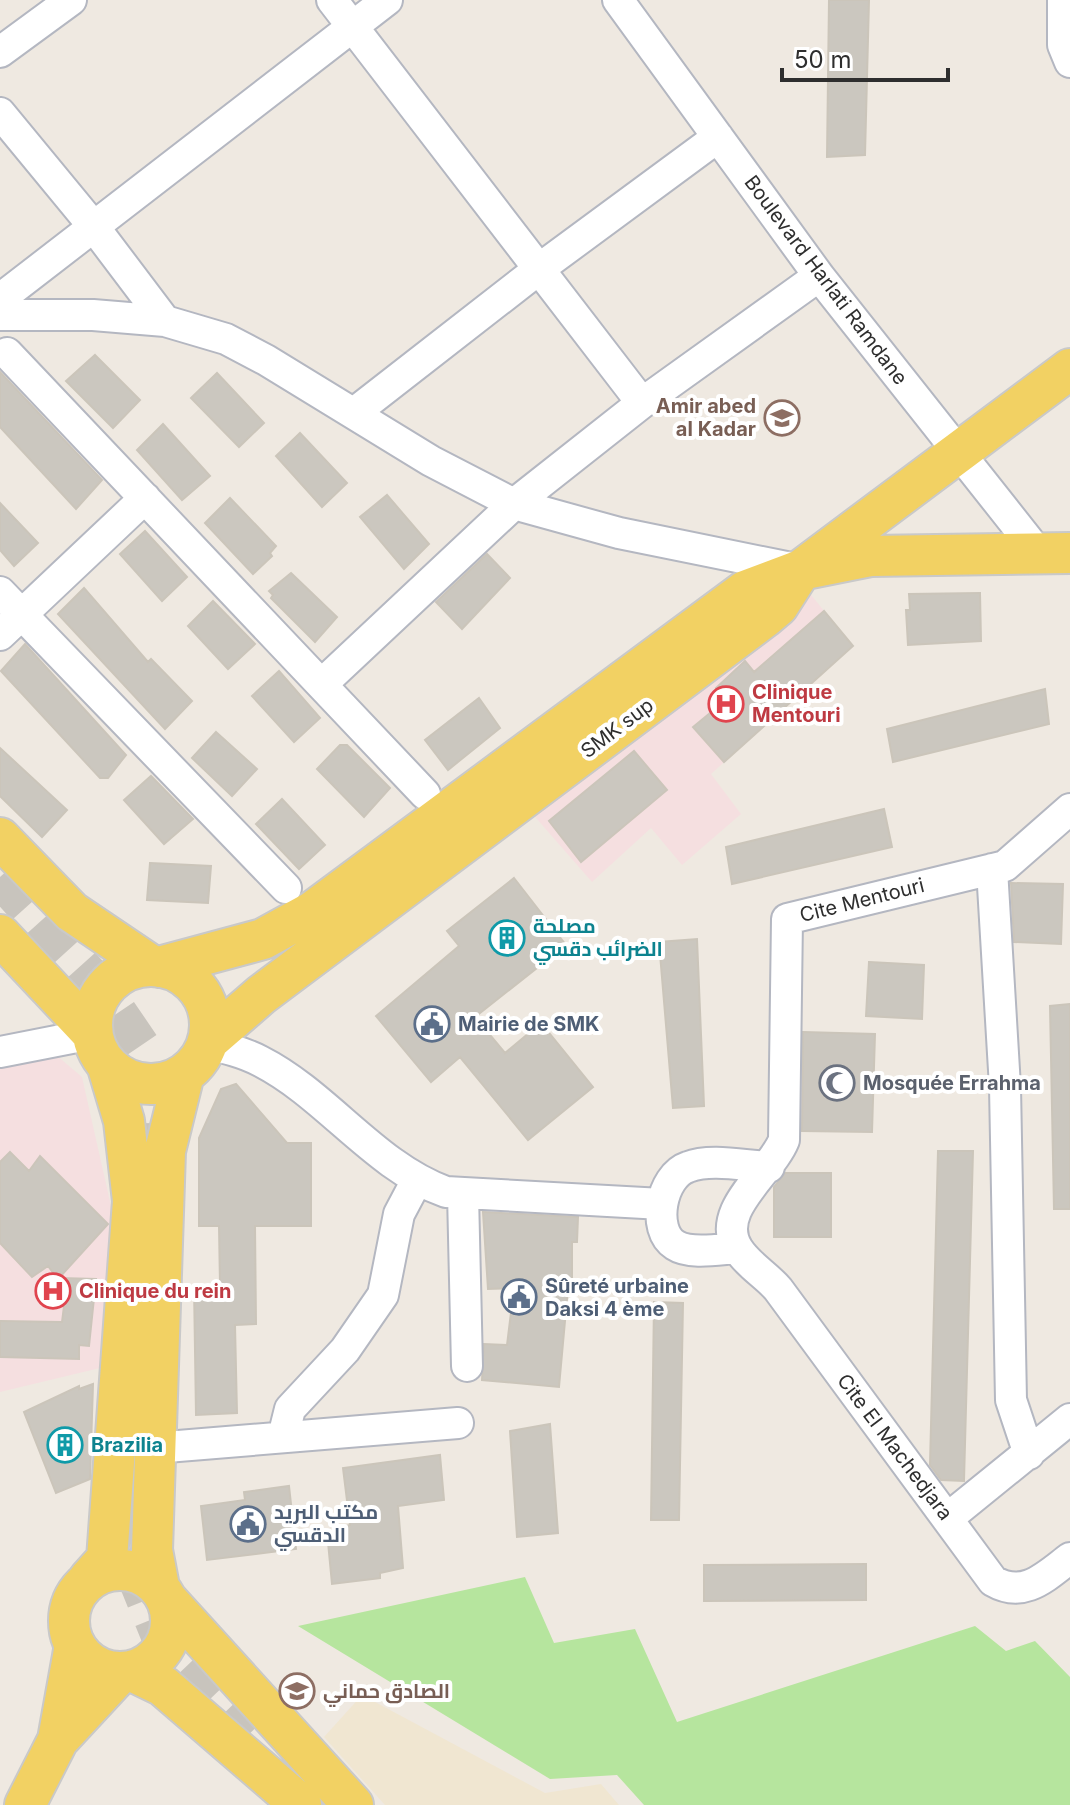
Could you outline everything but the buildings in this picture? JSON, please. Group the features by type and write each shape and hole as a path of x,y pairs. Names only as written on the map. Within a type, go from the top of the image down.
{"main road":[{"path":"801,570 1070,369"},
{"path":"25,1805 58,1740 75,1645 68,1620 70,1607 107,1559 133,1201 124,1121 97,1044 97,1000 106,986 127,972 240,947 289,927 745,591 801,570 871,556 1055,554"},
{"name":"SMK sup","path":"199,1053 273,985 765,617 786,595 801,570"},
{"path":"0,838 72,912 155,966 185,977 204,999 210,1027 165,1151 154,1448 171,1629 158,1656 127,1672 58,1740"},
{"path":"0,935 97,1044 119,1075 152,1084 199,1053"},
{"path":"89,1579 120,1569 148,1577 164,1571"},
{"path":"164,1571 353,1805"},
{"path":"75,1645 91,1663 163,1686 301,1805"},
{"path":"275,1765 321,1805"}],"street":[{"path":"0,52 71,0"},
{"path":"332,0 642,403"},
{"path":"0,299 387,0"},
{"name":"Boulevard Harlati Ramdane","path":"618,0 819,276 960,454 1055,554"},
{"path":"1063,0 1063,45 1070,62"},
{"path":"0,113 94,227 165,321"},
{"path":"354,413 539,269 718,137"},
{"path":"323,683 514,504 642,403 819,276"},
{"path":"0,315 93,315 165,321 226,339 431,461 514,504 619,533 801,570"},
{"path":"7,353 425,794"},
{"path":"11,625 145,498"},
{"path":"0,592 11,625 286,888"},
{"name":"Cite Mentouri","path":"737,1248 732,1225 735,1209 769,1167 784,1140 787,919 1005,866 1070,809"},
{"path":"992,869 1005,1087 1011,1400 1029,1454"},
{"path":"0,1052 97,1044"},
{"path":"199,1053 241,1053 273,1068 417,1180 446,1192 662,1204"},
{"path":"737,1248 688,1249 675,1245 666,1235 662,1204 668,1183 689,1166 769,1167"},
{"path":"283,1437 290,1409 345,1350 383,1295 399,1214 417,1180"},
{"path":"463,1194 467,1366"},
{"name":"Cite El Machedjara","path":"737,1248 778,1289 993,1581 1018,1589 1036,1584 1070,1558"},
{"path":"948,1518 1070,1419"},
{"path":"154,1448 458,1423"}],"shaded area":[{"name":"Clinique Mentouri","path":"807,590 853,646 711,774 741,814 682,865 651,828 592,882 529,810"},
{"name":"Clinique du rein","path":"49,1049 82,1077 113,1215 100,1368 0,1392 0,1061"},
{"path":"362,1695 545,1793 601,1784 619,1805 385,1805 324,1737"}],"green space":[{"path":"525,1577 554,1643 635,1629 677,1722 975,1626 1006,1651 1035,1641 1070,1677 1070,1805 644,1805 617,1775 550,1779 298,1626"}],"tunnel":[{"path":"0,877 101,989 150,1061 151,1171"},
{"path":"135,1562 136,1574 170,1658 246,1737"}],"place":[{"name":"Amir abed al Kadar","path":"782,418"},
{"name":"Clinique Mentouri","path":"726,704"},
{"name":"مصلحة الضرائب دقسي","path":"507,938"},
{"name":"Mairie de SMK","path":"432,1024"},
{"name":"Mosquée Errahma","path":"837,1083"},
{"name":"Clinique du rein","path":"53,1291"},
{"name":"Sûreté urbaine Daksi 4 ème","path":"519,1297"},
{"name":"Brazilia","path":"65,1445"},
{"name":"مكتب البريد الدقسي","path":"248,1524"},
{"name":"الصادق حماني","path":"297,1691"}]}
